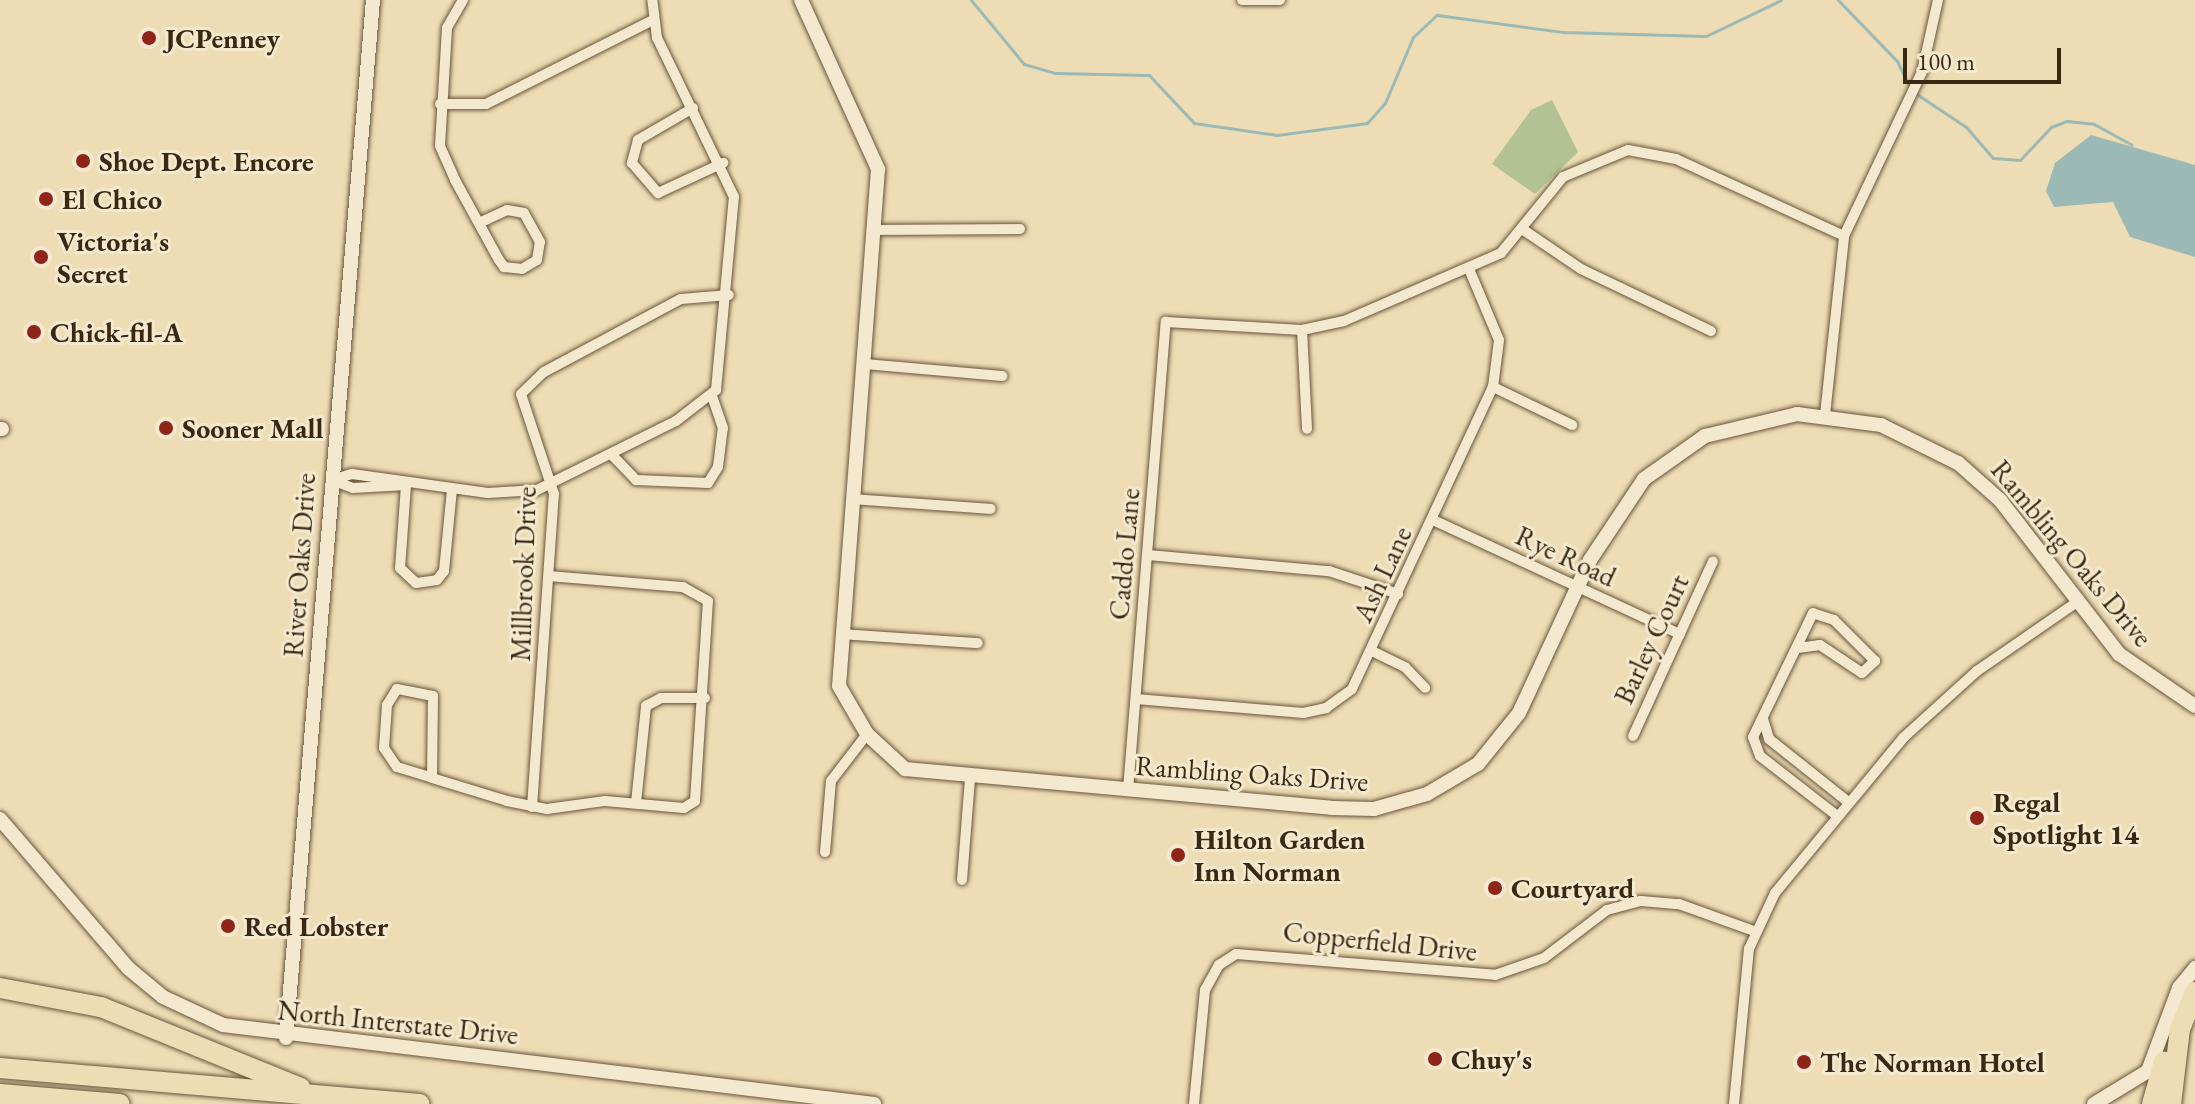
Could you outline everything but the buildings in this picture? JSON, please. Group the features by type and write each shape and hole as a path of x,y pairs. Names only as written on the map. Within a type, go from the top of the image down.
{"highway":[{"path":"0,988 101,1007 315,1095"},
{"path":"2171,1104 2180,1029 2195,992"},
{"path":"2152,1104 2168,1034"},
{"path":"0,1068 419,1104"},
{"path":"0,1094 120,1104"}],"street":[{"name":"River Oaks Drive","path":"286,1038 373,0"},
{"path":"463,0 447,28 440,104 440,146 479,223 504,267 522,269 537,260 540,242 524,213 507,210 479,223"},
{"path":"612,455 636,480 708,483 718,467 723,428 712,396 729,295 736,211 723,163 693,108 653,20 652,0"},
{"name":"Rambling Oaks Drive","path":"801,0 876,160 875,230 839,686 867,734 905,769 970,778 1355,809 1427,794 1464,775 1506,732 1577,586 1628,496 1678,451 1750,421 1825,415 1881,425 1958,463 2000,500 2074,604 2127,662 2195,706"},
{"path":"1242,0 1280,0"},
{"path":"1825,415 1844,236 1908,107 1926,58 1938,0"},
{"path":"440,104 486,104 653,20"},
{"path":"693,108 638,140 631,156 639,175 651,191 664,192 723,163"},
{"path":"1307,429 1302,330 1344,321 1469,269 1525,231 1571,171 1637,150 1676,159 1844,236"},
{"path":"875,230 1020,229"},
{"path":"1525,231 1581,269 1711,331"},
{"name":"Ash Lane","path":"1136,699 1313,712 1345,696 1372,651 1493,387 1499,340 1469,269"},
{"name":"Millbrook Drive","path":"532,807 550,576 553,484 521,405 525,385 681,299 729,295"},
{"name":"Caddo Lane","path":"1128,790 1166,322 1302,330"},
{"path":"864,364 1002,376"},
{"path":"1493,387 1572,425"},
{"path":"332,480 353,488 406,485 452,490 553,484 612,455 712,396"},
{"path":"406,485 400,568 416,583 437,580 444,571 452,490"},
{"path":"853,499 991,509"},
{"name":"Rye Road","path":"1433,520 1680,634"},
{"path":"1148,555 1329,571 1398,594"},
{"name":"Barley Court","path":"1633,736 1713,561"},
{"path":"432,778 433,696 397,689 387,705 385,756 432,778 532,807 636,803 684,808 695,801 711,617 704,595 683,587 550,576"},
{"path":"1733,1102 1754,931 1847,801 1937,705 2074,604"},
{"path":"1798,648 1820,645 1862,673 1875,661 1868,647 1817,612 1804,623 1798,648 1763,719 1755,751 1836,815"},
{"path":"841,634 978,643"},
{"path":"1372,651 1405,667 1425,688"},
{"path":"636,803 646,706 661,698 705,698"},
{"path":"1763,719 1769,739 1847,801"},
{"path":"825,852 831,781 867,734"},
{"path":"962,880 970,778"},
{"name":"North Interstate Drive","path":"0,819 144,982 204,1018 286,1038 874,1104"},
{"name":"Copperfield Drive","path":"1194,1104 1205,990 1219,965 1236,954 1495,975 1544,958 1607,910 1641,901 1679,904 1754,931"},
{"path":"2094,1104 2141,1079 2168,1034 2175,997 2195,968"}],"green space":[{"path":"1552,100 1578,152 1535,194 1492,164 1531,110"}],"water":[{"path":"2091,135 2195,165 2195,257 2130,237 2113,202 2054,207 2046,191 2055,163"}],"waterway":[{"path":"971,0 1024,64 1055,73 1149,75 1194,123 1277,135 1367,123 1385,103 1413,37 1437,15 1562,32 1706,36 1781,0"},
{"path":"1838,0 1897,61 1910,88"},
{"path":"1915,93 1966,127 1993,158 2020,160 2051,127 2067,121 2094,124 2132,145"}],"place":[{"name":"JCPenney","path":"149,38"},
{"name":"Shoe Dept. Encore","path":"83,161"},
{"name":"El Chico","path":"46,199"},
{"name":"Victoria's Secret","path":"41,257"},
{"name":"Chick-fil-A","path":"34,332"},
{"name":"Sooner Mall","path":"166,428"},
{"name":"Regal Spotlight 14","path":"1977,818"},
{"name":"Hilton Garden Inn Norman","path":"1178,855"},
{"name":"Courtyard","path":"1495,888"},
{"name":"Red Lobster","path":"228,926"},
{"name":"Chuy's","path":"1435,1059"},
{"name":"The Norman Hotel","path":"1804,1062"}]}
